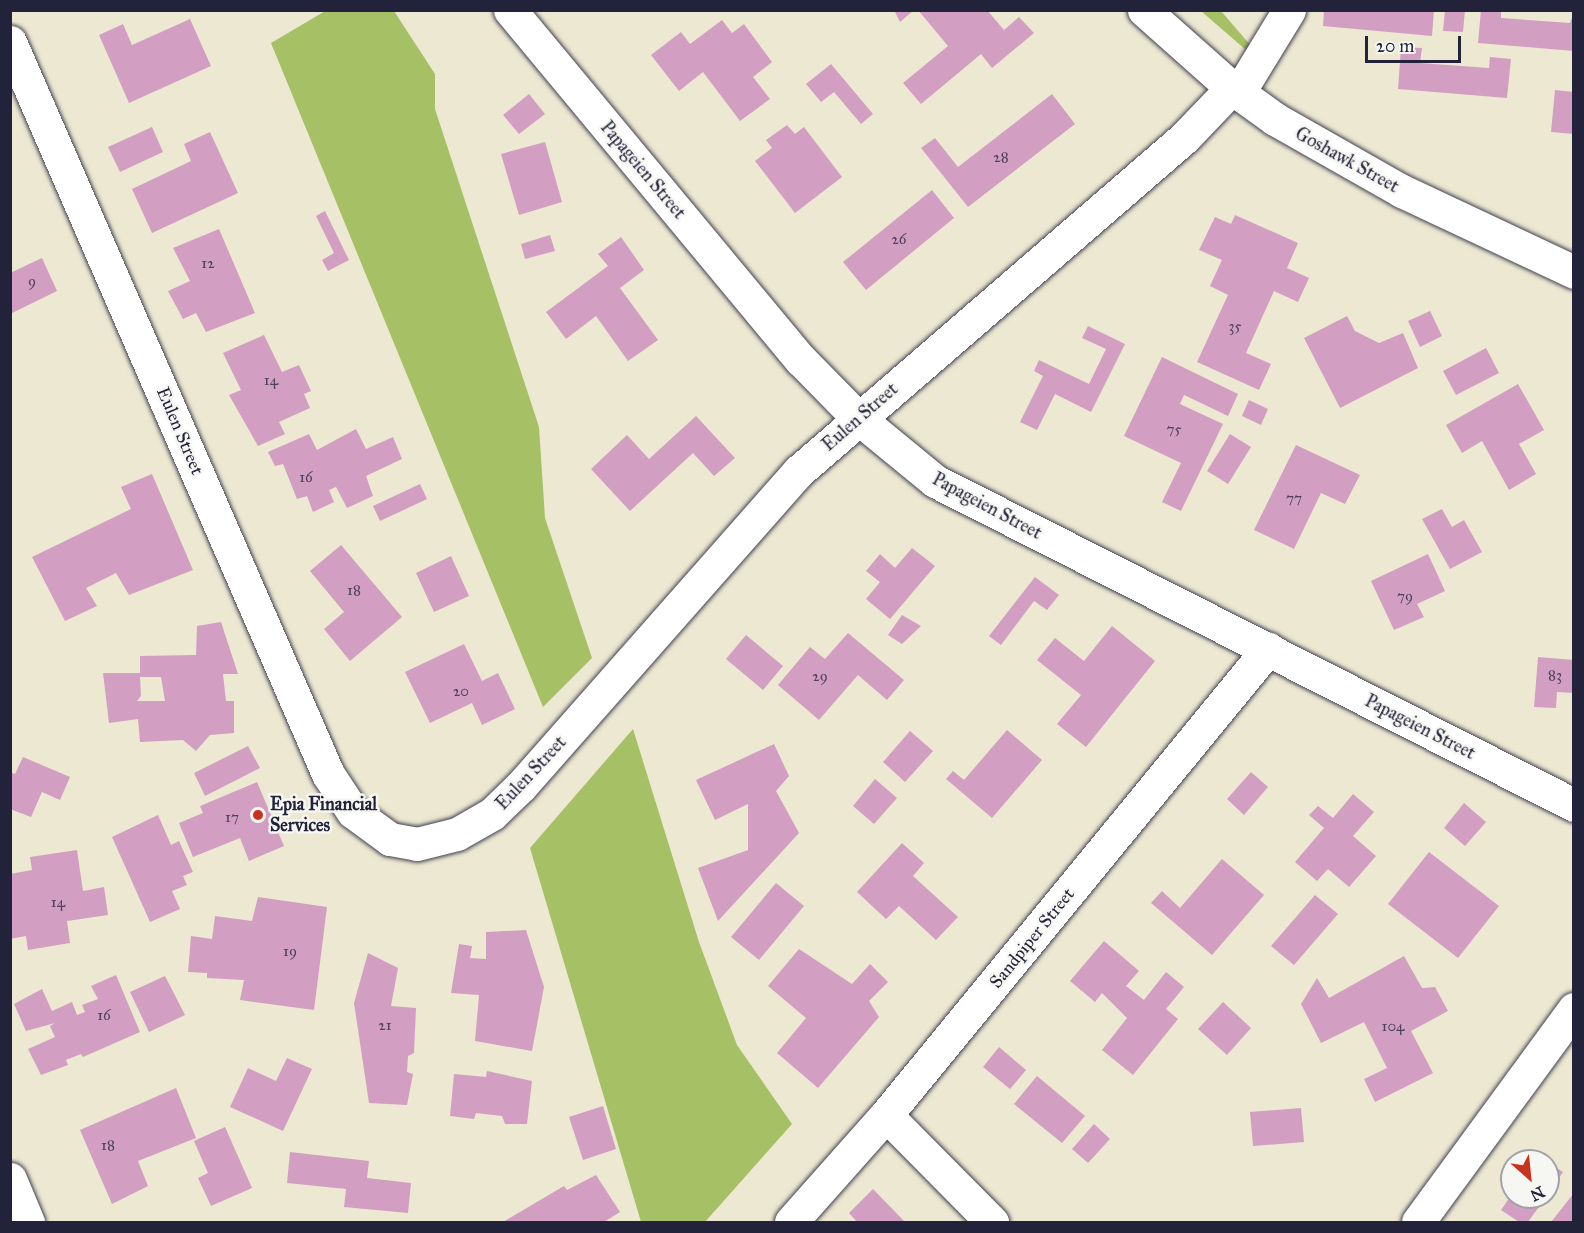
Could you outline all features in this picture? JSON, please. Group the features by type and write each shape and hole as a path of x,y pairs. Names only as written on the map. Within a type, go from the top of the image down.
{"street":[{"name":"Papageien Street","path":"510,10 801,360 857,417 935,481 1574,805"},
{"name":"Goshawk Street","path":"1144,10 1236,90 1275,118 1402,191 1574,272"},
{"name":"Eulen Street","path":"10,42 328,774 353,812 390,839 417,844 457,834 492,814 522,786 799,471 857,417 934,355 1236,90 1289,10"},
{"name":"Sandpiper Street","path":"790,1222 886,1115 1268,649"},
{"path":"1418,1222 1574,1009"},
{"path":"886,1115 992,1222"},
{"path":"10,1179 28,1222"}],"green space":[{"path":"327,10 394,11 435,74 435,109 539,427 545,518 592,658 543,707 271,43"},
{"path":"1201,11 1221,11 1252,47 1246,50"},
{"path":"633,729 699,942 737,1045 792,1124 705,1222 641,1222 530,848"}],"building":[{"path":"894,10 914,10 900,22"},
{"path":"918,10 987,10 1004,30 1019,17 1034,33 992,68 981,54 921,104 903,83 948,46"},
{"path":"1324,10 1434,10 1432,36 1323,26"},
{"path":"1445,10 1465,10 1463,32 1443,31"},
{"path":"1481,10 1501,10 1501,18 1570,23 1574,12 1574,51 1478,43"},
{"path":"190,19 211,66 129,103 99,35 123,24 132,45"},
{"path":"722,20 732,33 744,24 772,62 753,77 770,99 740,121 703,72 679,91 651,55 681,32 690,44"},
{"path":"1401,47 1422,48 1420,63 1489,68 1490,57 1511,59 1507,98 1398,89"},
{"path":"831,64 873,114 861,124 834,92 821,102 806,84"},
{"path":"1555,90 1574,92 1574,134 1551,132"},
{"path":"529,94 545,114 519,134 503,115"},
{"path":"1052,94 1075,124 968,207 921,148 935,138 958,167"},
{"path":"787,125 795,134 804,127 842,177 795,213 755,161 772,148 766,140"},
{"path":"152,127 163,152 120,172 108,147"},
{"path":"210,132 238,193 152,233 132,189 191,161 184,144"},
{"path":"545,142 562,202 519,215 501,154"},
{"path":"932,190 954,218 866,290 843,262"},
{"path":"325,211 349,260 328,271 322,260 334,253 316,216"},
{"path":"1235,215 1298,243 1287,268 1309,278 1298,302 1274,291 1246,353 1271,364 1259,390 1197,362 1228,295 1210,286 1222,260 1199,250 1215,217 1231,224"},
{"path":"219,229 255,313 206,332 196,313 183,319 168,291 190,281 173,248"},
{"path":"550,235 555,251 525,259 521,244"},
{"path":"621,237 644,270 620,288 658,340 628,361 596,316 566,339 546,312 608,266 598,254"},
{"path":"42,258 57,291 10,314 10,273"},
{"path":"1430,311 1442,336 1420,347 1408,321"},
{"path":"1347,316 1355,331 1379,343 1403,333 1418,368 1340,408 1304,338"},
{"path":"1088,326 1125,344 1091,412 1055,394 1037,430 1020,422 1043,376 1034,371 1039,360 1089,384 1106,349 1082,338"},
{"path":"264,335 282,372 299,365 311,391 304,394 310,408 279,422 285,434 258,446 229,395 241,390 223,353"},
{"path":"1486,348 1499,373 1456,395 1443,371"},
{"path":"1162,357 1238,394 1228,416 1184,395 1180,404 1223,424 1181,511 1162,502 1181,463 1124,436"},
{"path":"1518,384 1544,430 1519,444 1536,474 1509,490 1482,441 1462,453 1446,425"},
{"path":"1249,400 1268,409 1261,425 1242,416"},
{"path":"696,416 735,458 714,476 693,453 630,511 591,469 627,435 649,459"},
{"path":"356,429 366,449 393,437 402,459 366,476 373,496 347,508 336,487 329,490 334,502 313,512 307,496 297,499 283,464 275,466 268,452 309,434 317,450"},
{"path":"1230,434 1251,447 1228,484 1207,471"},
{"path":"1296,445 1360,475 1345,504 1321,493 1294,549 1254,530"},
{"path":"152,474 193,570 129,595 116,573 86,588 97,606 65,621 32,557 131,509 121,487"},
{"path":"420,484 427,499 380,521 373,506"},
{"path":"1442,509 1452,527 1464,520 1482,552 1450,569 1422,519"},
{"path":"341,545 402,617 350,661 324,629 344,612 310,571"},
{"path":"912,548 935,566 890,619 866,599 880,582 866,571 880,554 895,568"},
{"path":"1428,554 1445,591 1417,604 1424,617 1394,630 1371,581"},
{"path":"451,556 469,596 434,612 416,573"},
{"path":"1035,577 1059,595 1047,610 1034,601 1001,645 989,636"},
{"path":"902,615 921,626 902,644 888,635"},
{"path":"221,622 238,674 223,674 226,701 234,701 234,733 210,735 196,751 183,740 140,742 138,719 109,723 103,673 140,673 140,656 196,655 197,626","holes":["140,677 161,677 165,701 137,701 141,696"]},
{"path":"1112,626 1155,661 1086,747 1057,724 1081,695 1037,660 1055,638 1084,661"},
{"path":"848,633 904,680 887,700 858,675 819,720 778,685 810,647 825,659"},
{"path":"746,635 783,666 763,690 726,659"},
{"path":"464,644 482,681 498,673 515,709 482,725 472,703 430,723 405,672"},
{"path":"1538,657 1574,660 1574,693 1557,692 1556,708 1534,707"},
{"path":"1007,730 1042,760 992,818 946,779 953,771 964,780"},
{"path":"910,731 933,751 905,782 883,762"},
{"path":"774,744 789,776 776,791 799,833 718,921 698,868 748,850 748,804 715,820 696,780"},
{"path":"248,746 260,768 205,796 194,773"},
{"path":"23,757 70,777 60,800 42,792 31,817 10,809 10,772 15,774"},
{"path":"1251,772 1268,787 1244,815 1227,799"},
{"path":"875,779 897,798 874,824 853,806"},
{"path":"257,782 284,846 249,861 240,838 193,857 179,823 203,813 200,806"},
{"path":"1353,794 1374,812 1353,836 1376,856 1349,887 1328,869 1317,881 1295,862 1324,828 1309,815 1318,806 1333,818"},
{"path":"1464,803 1486,822 1465,846 1444,828"},
{"path":"158,815 171,845 179,841 193,872 183,876 187,885 172,891 180,909 150,922 112,837"},
{"path":"902,843 924,863 913,876 958,917 936,940 899,906 886,919 857,892"},
{"path":"77,850 83,891 104,887 108,915 67,921 70,943 28,950 26,936 10,939 10,874 32,870 30,857"},
{"path":"1429,852 1499,906 1458,958 1388,904"},
{"path":"1222,859 1264,895 1212,955 1151,903 1162,891 1180,908"},
{"path":"776,883 804,906 759,960 731,937"},
{"path":"1315,895 1338,914 1294,965 1271,946"},
{"path":"258,897 327,907 314,1010 240,1000 244,980 207,978 207,973 188,972 191,936 212,939 215,916 252,921"},
{"path":"526,930 544,987 532,1051 475,1041 479,995 451,993 459,944 472,946 470,958 486,959 486,932"},
{"path":"1104,941 1139,971 1126,986 1144,1000 1166,972 1184,987 1166,1009 1178,1019 1133,1075 1102,1050 1127,1018 1102,993 1095,1002 1070,981"},
{"path":"799,949 852,984 870,964 888,982 869,1001 879,1017 818,1088 777,1053 806,1018 768,986"},
{"path":"368,953 398,968 391,1006 416,1008 414,1053 408,1056 407,1072 413,1074 407,1105 369,1103 354,1003"},
{"path":"1404,956 1422,988 1435,987 1448,1011 1411,1031 1433,1073 1375,1102 1364,1079 1387,1068 1364,1022 1321,1043 1301,1004 1317,978 1329,998"},
{"path":"116,975 140,1032 83,1057 81,1054 66,1060 68,1065 41,1075 28,1049 55,1037 50,1026 55,1023 26,1031 14,1004 42,989 52,1011 72,1002 77,1015 85,1012 82,1005 98,999 91,986"},
{"path":"165,976 185,1015 149,1032 130,992"},
{"path":"1223,1002 1251,1028 1227,1055 1198,1029"},
{"path":"999,1047 1026,1070 1010,1089 983,1067"},
{"path":"287,1058 312,1069 283,1131 230,1107 248,1068 276,1081"},
{"path":"487,1071 532,1081 527,1124 505,1124 502,1116 476,1113 474,1119 450,1116 454,1074 486,1077"},
{"path":"1037,1076 1085,1116 1062,1143 1014,1104"},
{"path":"176,1088 196,1138 138,1161 148,1186 112,1204 80,1130"},
{"path":"603,1106 616,1149 583,1160 569,1117"},
{"path":"1301,1108 1304,1142 1253,1146 1250,1112"},
{"path":"1094,1124 1110,1139 1088,1163 1072,1149"},
{"path":"225,1127 252,1188 211,1206 198,1178 208,1173 194,1141"},
{"path":"290,1152 369,1161 367,1178 411,1183 408,1213 344,1207 346,1189 287,1183"},
{"path":"596,1175 620,1212 604,1222 503,1222 564,1186 567,1190"},
{"path":"873,1189 905,1222 857,1222 849,1213"},
{"path":"1574,1193 1574,1222 1551,1222"},
{"path":"1537,1209 1528,1222 1519,1222 1501,1210"}],"place":[{"name":"Epia Financial Services","path":"258,815"}]}
